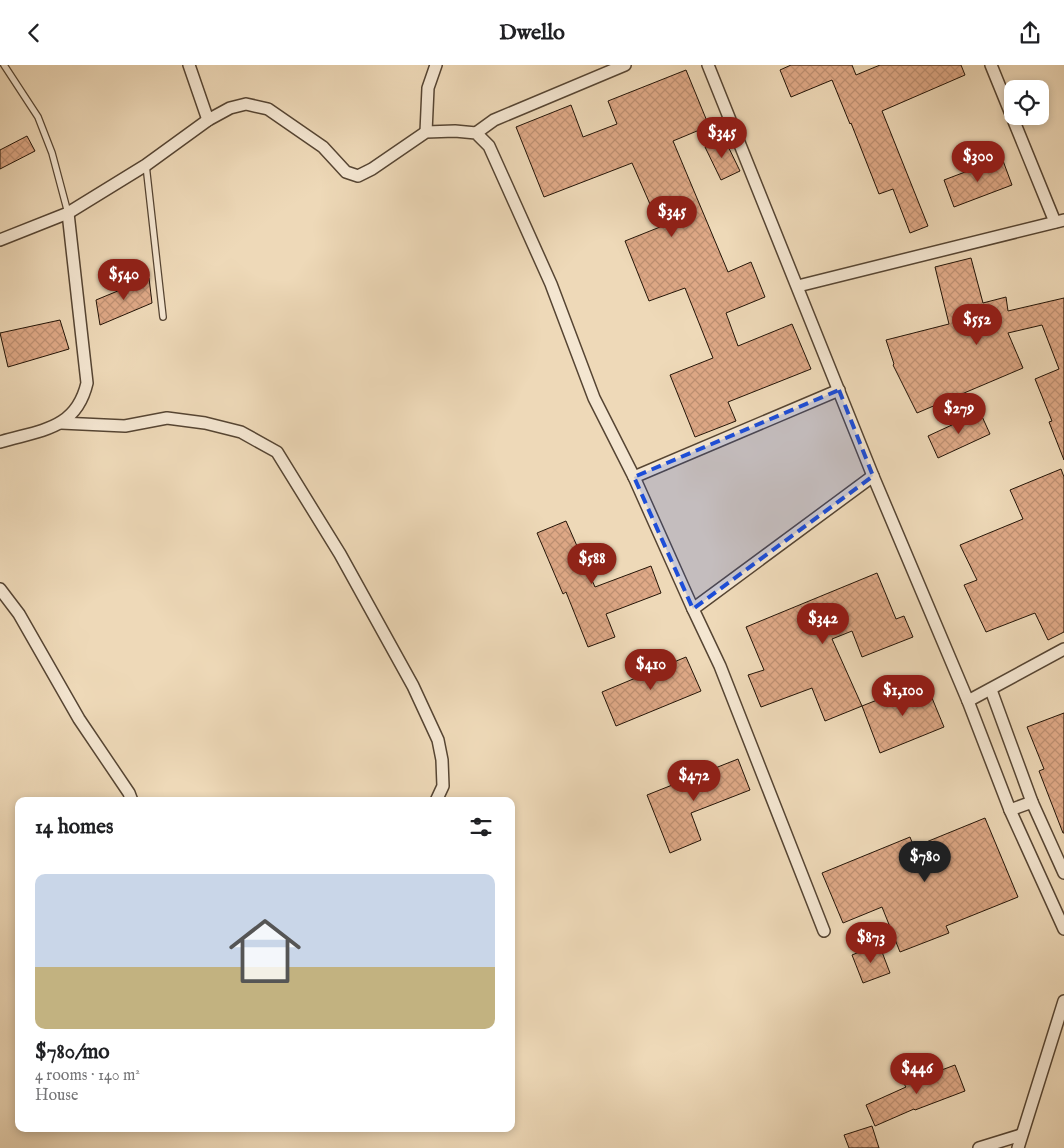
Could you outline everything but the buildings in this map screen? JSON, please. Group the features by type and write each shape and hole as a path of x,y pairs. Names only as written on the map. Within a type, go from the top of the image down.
{"street":[{"path":"189,65 208,120"},
{"path":"426,132 428,88 436,65"},
{"path":"476,133 494,120 624,65"},
{"path":"708,65 798,285 873,476 968,701 1010,811 1064,929"},
{"path":"798,285 1060,221 991,65"},
{"path":"0,240 68,213 146,165 208,120 230,108 246,104 268,109 322,147 346,172 358,176 372,169 426,132 455,131 476,133 489,146 551,284 594,398 634,477 720,667 824,931"},
{"path":"61,423 74,413 84,397 87,383 68,213"},
{"path":"634,477 839,390"},
{"path":"0,442 61,423 125,425 167,418 205,423 241,432 277,452 344,563 413,686 430,722 438,740 442,760 443,786 438,797"},
{"path":"693,609 873,476"},
{"path":"0,589 19,614 79,719 130,797"},
{"path":"968,701 1064,649"},
{"path":"991,690 1032,802 1064,873"},
{"path":"1010,811 1032,802"},
{"path":"1018,1148 1064,1001"},
{"path":"979,1148 1021,1135"}],"lane":[{"path":"4,65 38,117 52,153 68,213"},
{"path":"146,165 163,317"}],"highlighted area":[{"path":"839,390 873,476 693,609 634,477"}]}
